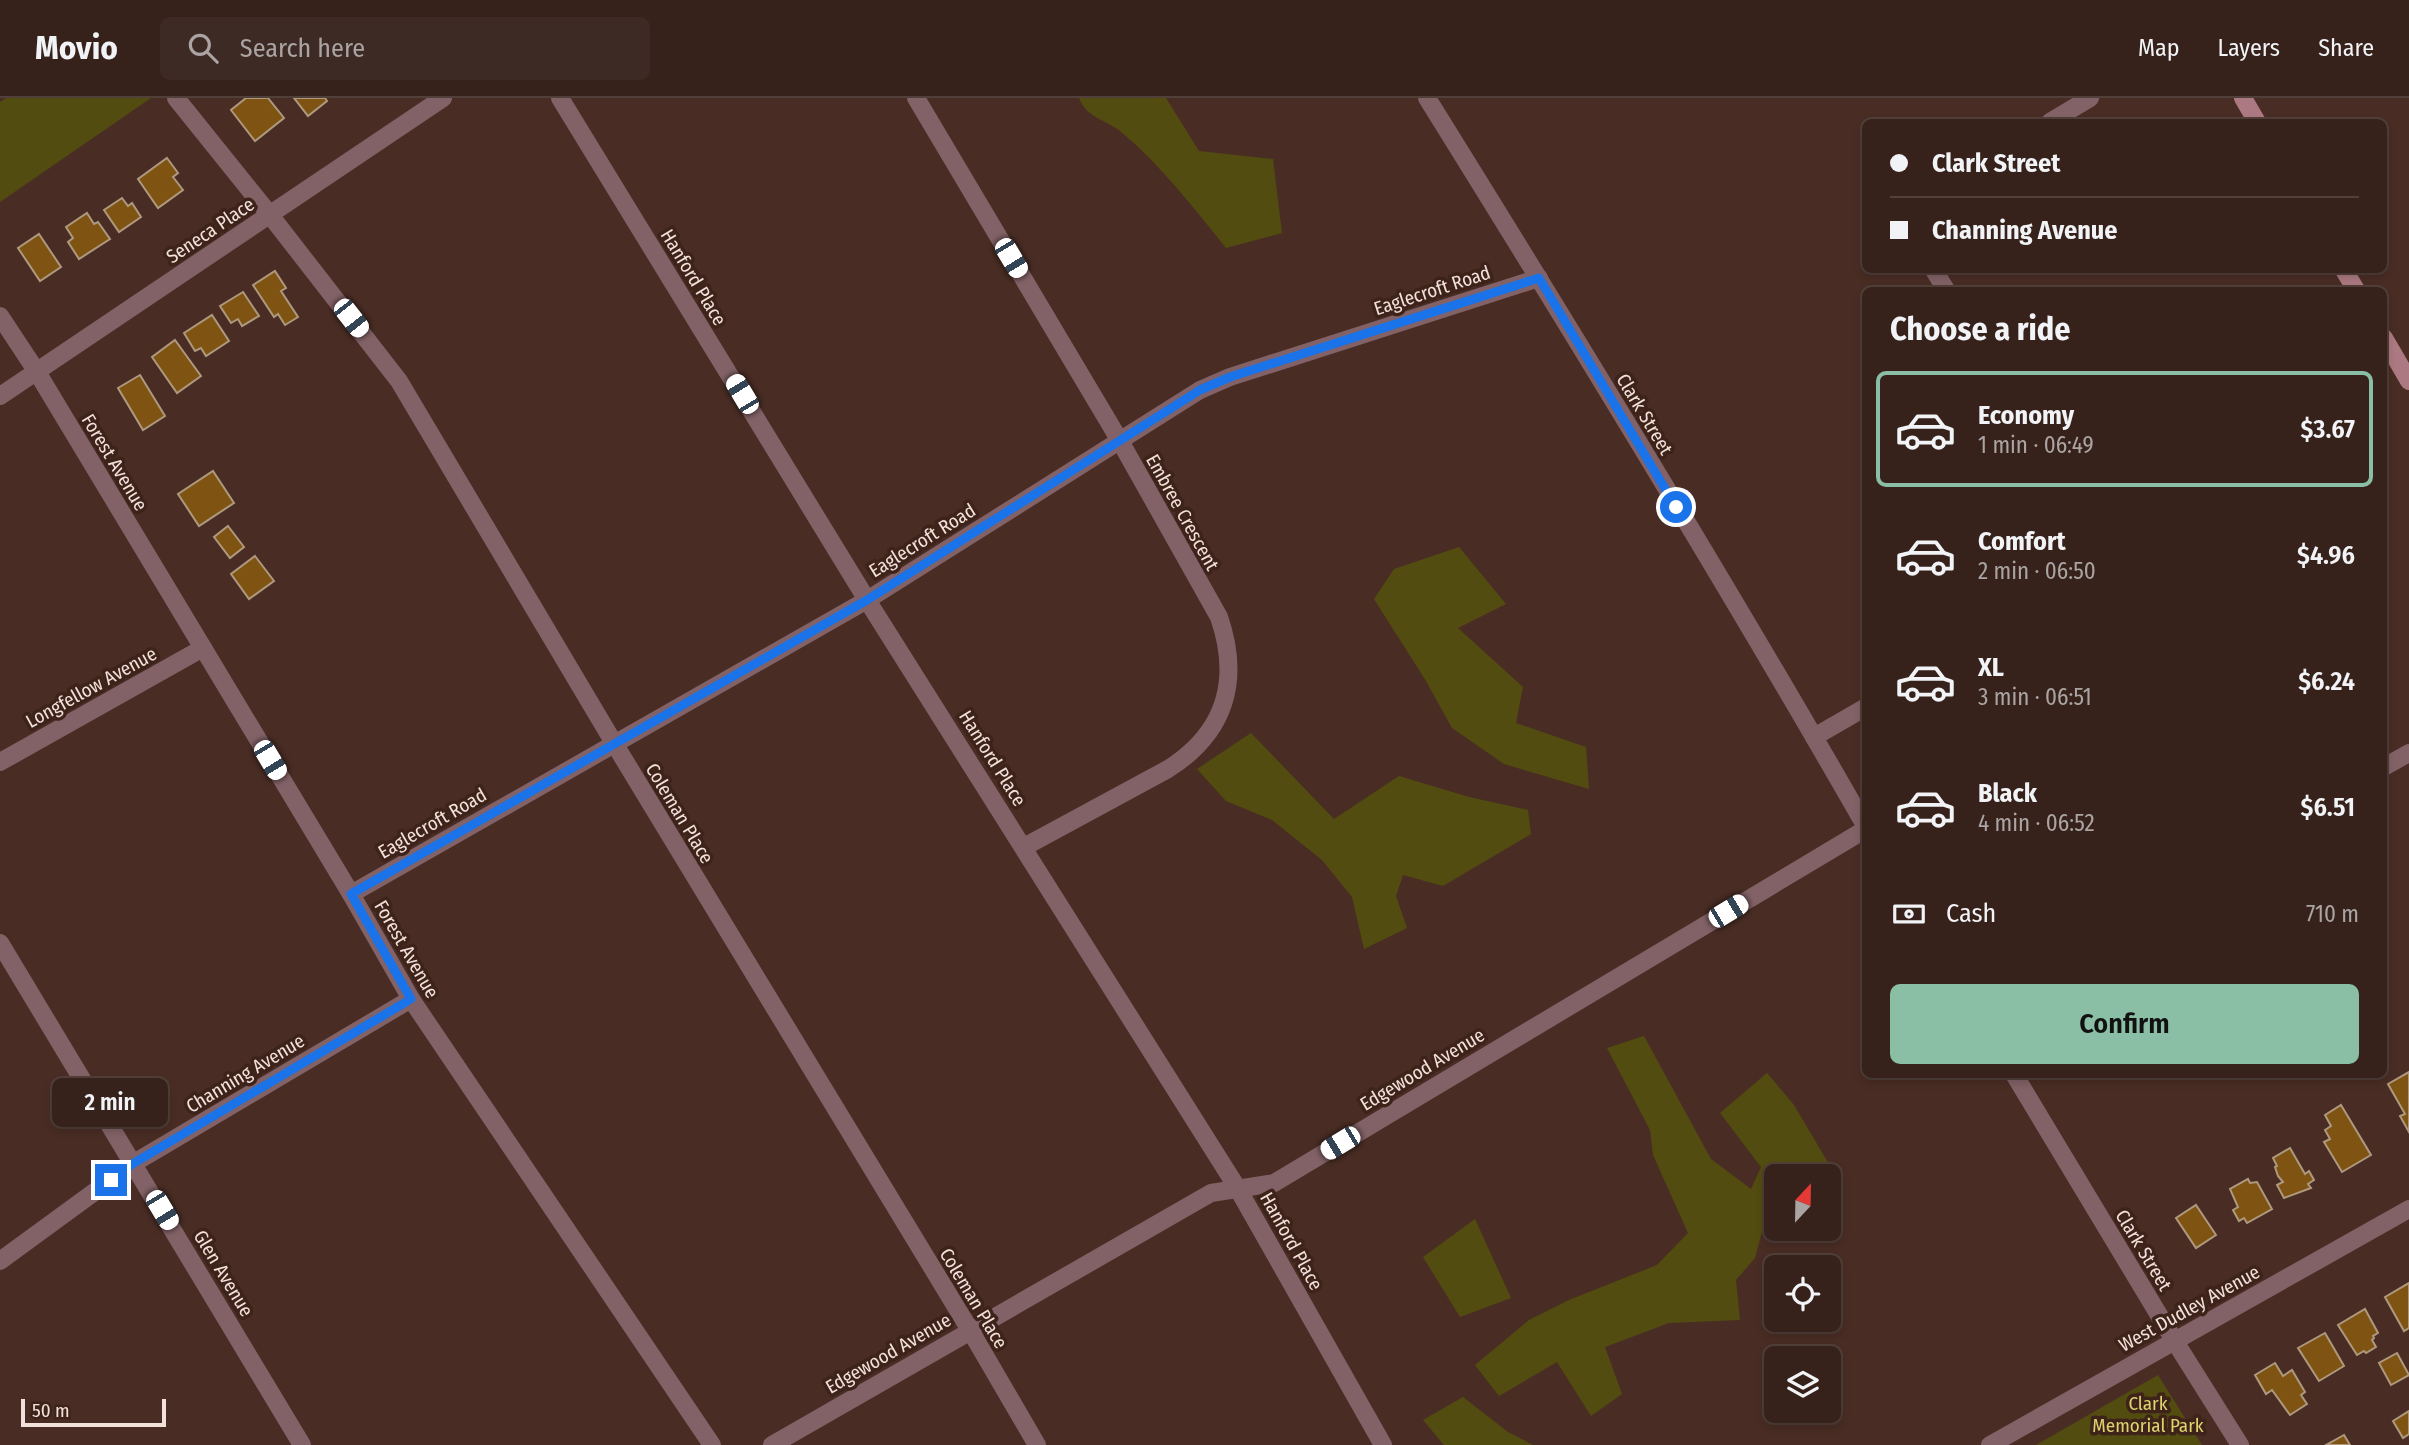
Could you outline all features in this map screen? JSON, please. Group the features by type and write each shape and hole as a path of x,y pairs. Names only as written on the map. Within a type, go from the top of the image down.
{"street":[{"name":"Coleman Place","path":"176,98 399,381 1037,1445"},
{"name":"Seneca Place","path":"0,396 443,98"},
{"name":"Hanford Place","path":"560,98 867,600 1238,1189 1383,1445"},
{"name":"Embree Crescent","path":"916,98 1120,441 1219,617 1227,640 1230,664 1228,688 1216,722 1202,742 1184,759 1024,847"},
{"name":"Clark Street","path":"1427,98 1539,278 1862,821"},
{"path":"2055,119 2090,98"},
{"path":"2243,98 2255,119"},
{"name":"Eaglecroft Road","path":"351,894 867,600 1200,390 1230,377 1539,278"},
{"name":"Forest Avenue","path":"0,316 37,372 351,894 411,999 712,1445"},
{"path":"2387,343 2409,381"},
{"name":"Longfellow Avenue","path":"0,762 203,648"},
{"path":"1814,737 1862,709"},
{"path":"2387,765 2409,752"},
{"name":"Edgewood Avenue","path":"772,1445 1211,1193 1273,1183 1862,830"},
{"name":"Glen Avenue","path":"0,943 302,1445"},
{"name":"Channing Avenue","path":"0,1261 134,1163 411,999"},
{"name":"Clark Street","path":"2016,1078 2240,1445"},
{"name":"West Dudley Avenue","path":"1990,1445 2409,1209"}],"green space":[{"path":"6,98 151,98 0,202 0,102"},
{"path":"1079,98 1166,98 1199,151 1273,159 1282,233 1226,248 1149,158 1120,131 1091,114"},
{"path":"1459,547 1506,604 1458,628 1523,687 1516,723 1586,747 1589,789 1504,764 1452,728 1374,599 1394,569"},
{"path":"1251,733 1334,819 1399,776 1469,797 1528,810 1531,834 1443,886 1403,875 1396,896 1407,928 1364,949 1352,897 1322,860 1272,820 1226,801 1197,769"},
{"path":"1644,1036 1711,1159 1751,1189 1761,1167 1720,1113 1767,1073 1794,1105 1829,1164 1764,1164 1764,1224 1755,1258 1736,1280 1740,1320 1669,1323 1605,1347 1622,1394 1591,1416 1557,1362 1499,1396 1475,1365 1529,1320 1569,1300 1657,1265 1688,1233 1653,1155 1650,1130 1607,1048"},
{"path":"1475,1219 1511,1298 1460,1317 1423,1257"},
{"name":"Clark Memorial Park","path":"2158,1375 2202,1445 2036,1445"},
{"path":"1463,1397 1508,1432 1533,1445 1444,1445 1423,1420"}],"building":[{"path":"246,98 268,98 284,118 255,141 231,110"},
{"path":"294,98 325,98 327,101 308,116"},
{"path":"167,158 178,173 173,177 183,190 158,208 138,179"},
{"path":"122,198 128,206 132,203 141,217 119,232 104,210"},
{"path":"87,213 94,224 98,222 110,239 79,259 68,242 73,238 66,227"},
{"path":"39,234 61,267 40,281 18,248"},
{"path":"275,271 286,288 281,291 298,317 285,325 278,314 274,317 253,285"},
{"path":"243,292 259,316 242,326 238,319 231,323 220,306"},
{"path":"212,315 229,341 206,356 201,348 195,351 184,333"},
{"path":"175,340 201,376 177,393 152,357"},
{"path":"140,375 165,416 143,430 118,388"},
{"path":"213,471 234,503 199,526 178,494"},
{"path":"228,526 244,547 230,558 214,537"},
{"path":"255,556 274,581 249,599 231,574"},
{"path":"2409,1072 2409,1132 2400,1116 2405,1114 2388,1084"},
{"path":"2341,1105 2371,1155 2342,1172 2324,1142 2330,1139 2325,1130 2331,1126 2325,1115"},
{"path":"2290,1148 2305,1174 2309,1171 2314,1180 2308,1184 2311,1188 2284,1198 2277,1185 2283,1182 2278,1176 2273,1158"},
{"path":"2248,1179 2250,1183 2257,1182 2272,1209 2247,1223 2244,1218 2239,1221 2233,1210 2238,1207 2230,1189"},
{"path":"2196,1205 2216,1235 2196,1248 2176,1218"},
{"path":"2409,1283 2409,1328 2404,1331 2385,1297"},
{"path":"2365,1309 2378,1333 2372,1340 2376,1347 2357,1355 2338,1325"},
{"path":"2325,1333 2344,1366 2319,1381 2298,1348"},
{"path":"2397,1353 2409,1375 2391,1385 2379,1363"},
{"path":"2275,1363 2283,1376 2292,1370 2305,1392 2301,1395 2307,1404 2290,1415 2272,1390 2266,1394 2255,1375"},
{"path":"2409,1411 2409,1434 2403,1438 2393,1421"},
{"path":"2344,1435 2350,1445 2326,1445"}],"route":[{"path":"111,1180 134,1163 411,999 351,894 867,600 1200,390 1230,377 1539,278 1676,507"}]}
